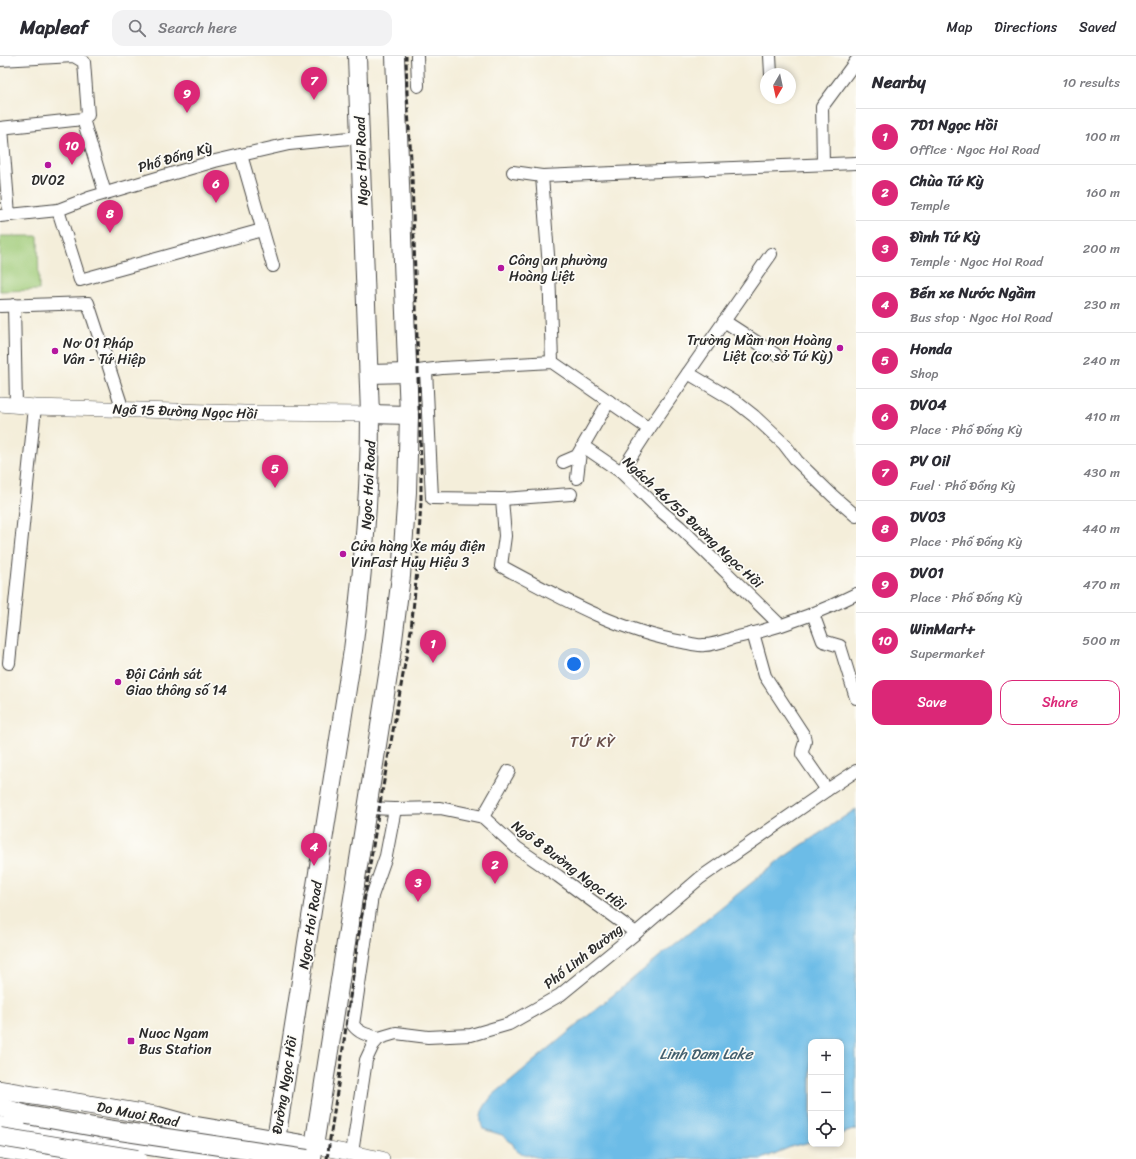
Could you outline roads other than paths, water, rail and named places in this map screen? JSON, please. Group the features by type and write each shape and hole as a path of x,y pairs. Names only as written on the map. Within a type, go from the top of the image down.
{"highway":[{"name":"Ngoc Hoi Road","path":"357,56 370,374 370,414"},
{"path":"0,1110 100,1128 311,1155 368,808 391,656 401,576 407,492 409,414 396,56"},
{"path":"370,374 408,374"},
{"path":"370,414 409,414"},
{"name":"Đường Ngọc Hồi","path":"276,1140 353,650 365,540 370,452 370,414"},
{"name":"Do Muoi Road","path":"0,1090 158,1116 191,1125 276,1140 311,1155"},
{"path":"41,1131 45,1098"},
{"path":"0,1107 27,1115"},
{"path":"0,1126 109,1140 233,1159"},
{"path":"0,1136 137,1159"},
{"path":"100,1159 109,1140"},
{"path":"273,1159 276,1140"},
{"path":"0,1149 61,1159"}],"main road":[{"name":"Ngõ 15 Đường Ngọc Hồi","path":"0,404 35,407 123,410 370,414"},
{"path":"311,1155 352,1156 382,1159"}],"street":[{"path":"0,60 74,56 84,62 88,115 83,119 1,128 4,216"},
{"path":"417,56 418,86"},
{"path":"770,56 771,68"},
{"path":"823,164 822,107 856,61"},
{"path":"83,119 105,193"},
{"name":"Phố Đống Kỳ","path":"4,216 58,210 105,193 215,161 289,144 360,137"},
{"path":"241,155 273,266"},
{"path":"513,172 542,176 856,163"},
{"path":"542,176 552,362"},
{"path":"58,210 80,280 262,230"},
{"path":"621,472 675,390 771,254"},
{"path":"0,306 88,303 123,410"},
{"path":"14,305 16,405"},
{"path":"724,321 775,354"},
{"path":"408,374 426,370 552,362 609,401 647,431"},
{"path":"426,370 432,498 502,499 571,494"},
{"path":"688,373 735,401 754,416 784,444 797,461 856,516"},
{"path":"577,478 580,451 609,401"},
{"path":"9,663 35,407"},
{"path":"563,462 580,451"},
{"name":"Ngách 46/55 Đường Ngọc Hồi","path":"580,451 621,472 662,512 680,527 780,625"},
{"path":"502,499 505,536 502,566 570,602 614,622 663,639 703,645 753,634 813,614 856,594"},
{"path":"813,614 823,641 840,646 853,674 856,698"},
{"path":"753,634 765,676 803,734 806,742 802,750 802,754 827,790"},
{"path":"368,808 440,808 483,817 509,771"},
{"name":"Phố Linh Đường","path":"379,1038 396,1033 428,1037 471,1035 509,1024 560,995 700,878 856,771"},
{"path":"352,1156 366,1060 373,1045 379,1038 364,1035 353,1025 372,896 386,856 395,809"},
{"name":"Ngõ 8 Đường Ngọc Hồi","path":"483,817 517,848 636,933"}],"water":[{"name":"Linh Dam Lake","path":"856,809 856,1129 844,1133 844,1039 808,1039 808,1143 793,1146 762,1159 543,1159 517,1152 512,1143 502,1135 483,1129 481,1124 482,1111 493,1095 660,956 784,857"}],"railway":[{"path":"327,1159 358,939 379,809 411,630 417,571 421,502 421,466 412,176 406,56"}],"place":[{"name":"PV Oil","path":"314,100"},
{"name":"DV01","path":"187,113"},
{"name":"DV02","path":"48,165"},
{"name":"WinMart+","path":"72,165"},
{"name":"DV04","path":"216,203"},
{"name":"DV03","path":"110,233"},
{"name":"Công an phường Hoàng Liệt","path":"501,268"},
{"name":"Trường Mầm non Hoàng Liệt (cơ sở Tứ Kỳ)","path":"840,348"},
{"name":"Nơ 01 Pháp Vân - Tứ Hiệp","path":"55,351"},
{"name":"Honda","path":"275,488"},
{"name":"Cửa hàng Xe máy điện VinFast Huy Hiệu 3","path":"343,554"},
{"name":"7D1 Ngọc Hồi","path":"433,663"},
{"name":"Đội Cảnh sát Giao thông số 14","path":"118,682"},
{"name":"Bến xe Nước Ngầm","path":"314,866"},
{"name":"Chùa Tứ Kỳ","path":"495,884"},
{"name":"Đình Tứ Kỳ","path":"418,902"},
{"name":"Nuoc Ngam Bus Station","path":"131,1041"}],"district":[{"name":"TỨ KỲ","path":"593,742"}]}
